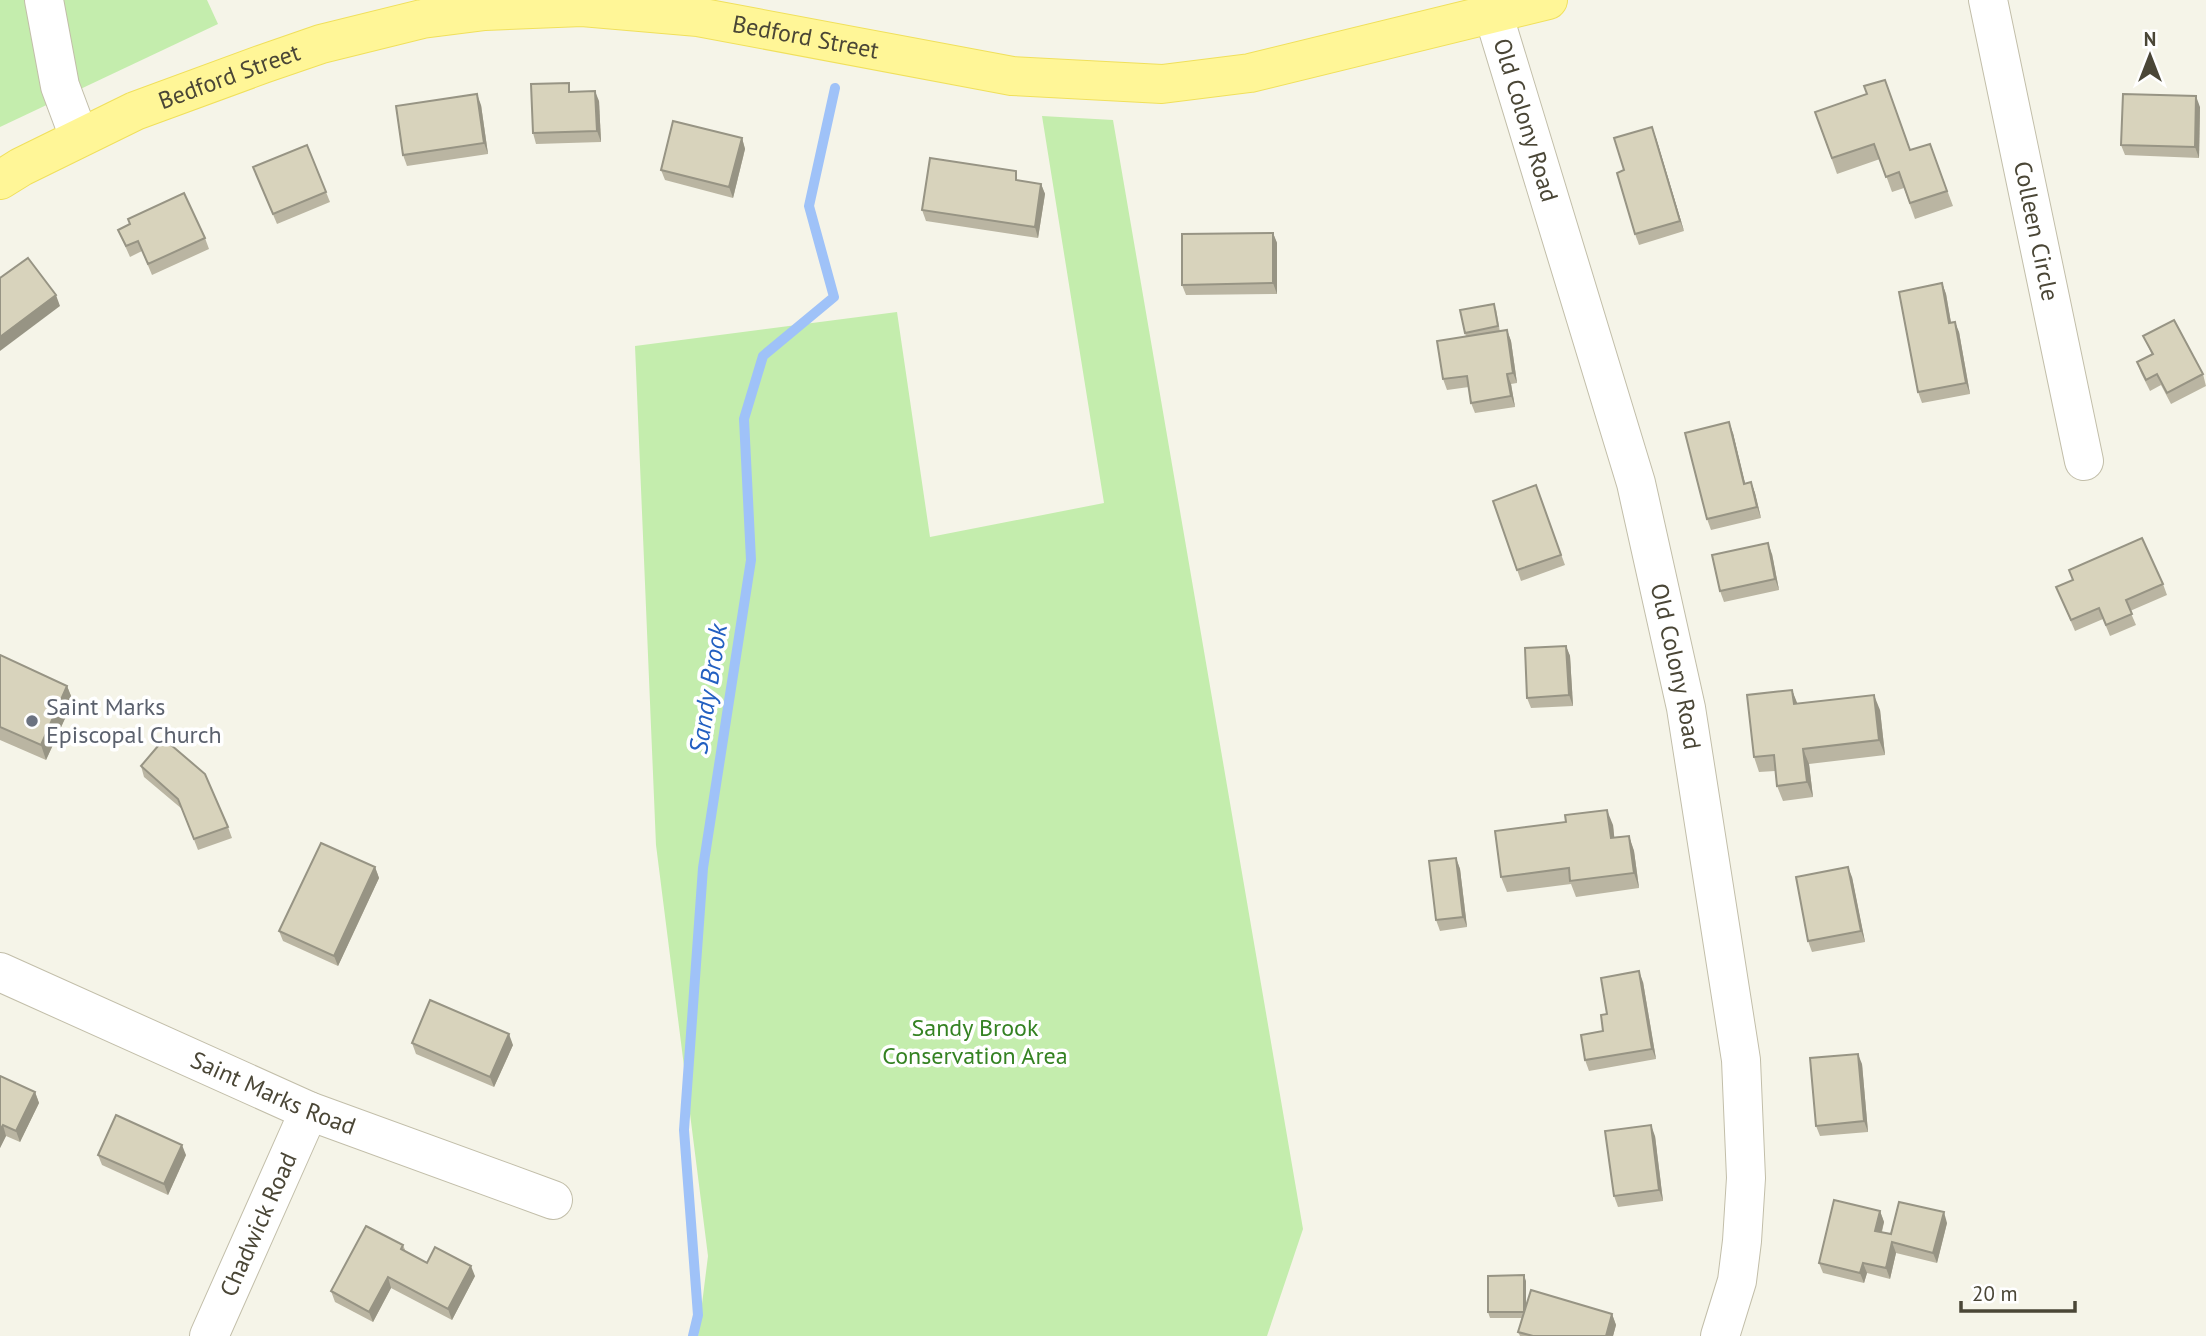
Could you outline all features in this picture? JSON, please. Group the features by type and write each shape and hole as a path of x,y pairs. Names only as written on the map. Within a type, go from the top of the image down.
{"main road":[{"name":"Bedford Street","path":"0,180 79,137 199,86 321,44 486,6 582,7 698,17 1012,76 1162,84 1250,73 1548,0"}],"street":[{"path":"44,0 60,86 79,137"},
{"name":"Colleen Circle","path":"1988,0 2084,461"},
{"name":"Old Colony Road","path":"1493,13 1636,483 1686,708 1741,1074 1746,1178 1743,1228 1737,1282 1720,1336"},
{"name":"Saint Marks Road","path":"0,972 309,1111 553,1200"},
{"name":"Chadwick Road","path":"209,1336 309,1111"}],"green space":[{"path":"0,0 207,0 218,24 0,127"},
{"name":"Sandy Brook Conservation Area","path":"1042,116 1113,120 1303,1229 1267,1336 698,1336 708,1256 656,845 635,346 897,312 930,537 1104,503"}],"building":[{"path":"1885,80 1910,150 1930,144 1947,191 1910,203 1899,172 1886,177 1874,144 1832,158 1815,112 1867,94 1864,86"},
{"path":"569,83 569,92 595,91 597,131 533,133 531,84"},
{"path":"477,94 484,143 403,155 396,106"},
{"path":"2123,94 2196,96 2195,147 2121,145"},
{"path":"673,121 742,138 729,187 661,170"},
{"path":"1652,127 1680,221 1635,234 1617,173 1624,170 1614,138"},
{"path":"307,145 326,192 273,214 253,167"},
{"path":"930,158 1016,171 1016,180 1041,184 1035,227 922,210"},
{"path":"184,193 205,238 148,264 138,241 126,246 118,230 130,224 128,219"},
{"path":"1273,233 1273,283 1182,285 1182,234"},
{"path":"28,258 56,295 0,337 0,278"},
{"path":"1942,283 1949,323 1955,322 1966,383 1918,392 1899,292"},
{"path":"1494,304 1498,326 1465,333 1460,310"},
{"path":"2174,320 2203,374 2167,393 2157,374 2146,380 2137,362 2153,354 2143,336"},
{"path":"1507,330 1513,373 1507,374 1511,396 1471,403 1467,376 1443,379 1437,341"},
{"path":"1729,422 1744,484 1751,482 1757,507 1707,519 1685,433"},
{"path":"1536,485 1561,555 1517,570 1493,501"},
{"path":"2142,538 2163,584 2126,600 2132,614 2106,625 2099,608 2071,620 2056,587 2073,580 2069,570"},
{"path":"1768,543 1775,579 1720,591 1712,555"},
{"path":"1566,646 1569,695 1527,698 1525,648"},
{"name":"Saint Marks Episcopal Church","path":"0,655 67,686 41,745 0,727"},
{"path":"1792,690 1794,704 1874,695 1879,740 1803,749 1807,782 1777,786 1774,755 1754,757 1747,695"},
{"path":"164,739 205,774 228,827 194,839 178,799 141,766"},
{"path":"1607,810 1611,838 1629,836 1634,873 1570,881 1569,868 1501,877 1495,831 1566,822 1565,815"},
{"path":"321,843 375,867 334,956 279,931"},
{"path":"1456,858 1463,917 1436,920 1429,861"},
{"path":"1848,867 1861,931 1808,941 1796,877"},
{"path":"1639,971 1652,1049 1585,1060 1581,1035 1603,1031 1601,1015 1607,1014 1601,978"},
{"path":"430,1000 509,1034 490,1077 412,1043"},
{"path":"1858,1054 1864,1121 1816,1126 1810,1058"},
{"path":"0,1076 35,1092 16,1131 3,1125 0,1130"},
{"path":"116,1115 182,1145 164,1184 98,1155"},
{"path":"1651,1125 1659,1190 1614,1196 1605,1131"},
{"path":"1834,1200 1880,1211 1875,1231 1891,1234 1899,1202 1944,1212 1933,1253 1892,1242 1886,1268 1863,1263 1860,1273 1819,1263"},
{"path":"366,1226 403,1245 401,1249 427,1263 435,1247 471,1266 448,1309 388,1277 369,1312 331,1291"},
{"path":"1524,1275 1524,1312 1488,1312 1488,1276"},
{"path":"1531,1290 1612,1314 1606,1336 1533,1336 1518,1332"}],"waterway":[{"name":"Sandy Brook","path":"693,1336 698,1315 684,1130 703,868 751,560 744,419 763,356 834,297 809,206 835,88"}],"place":[{"name":"Saint Marks Episcopal Church","path":"32,721"}]}
